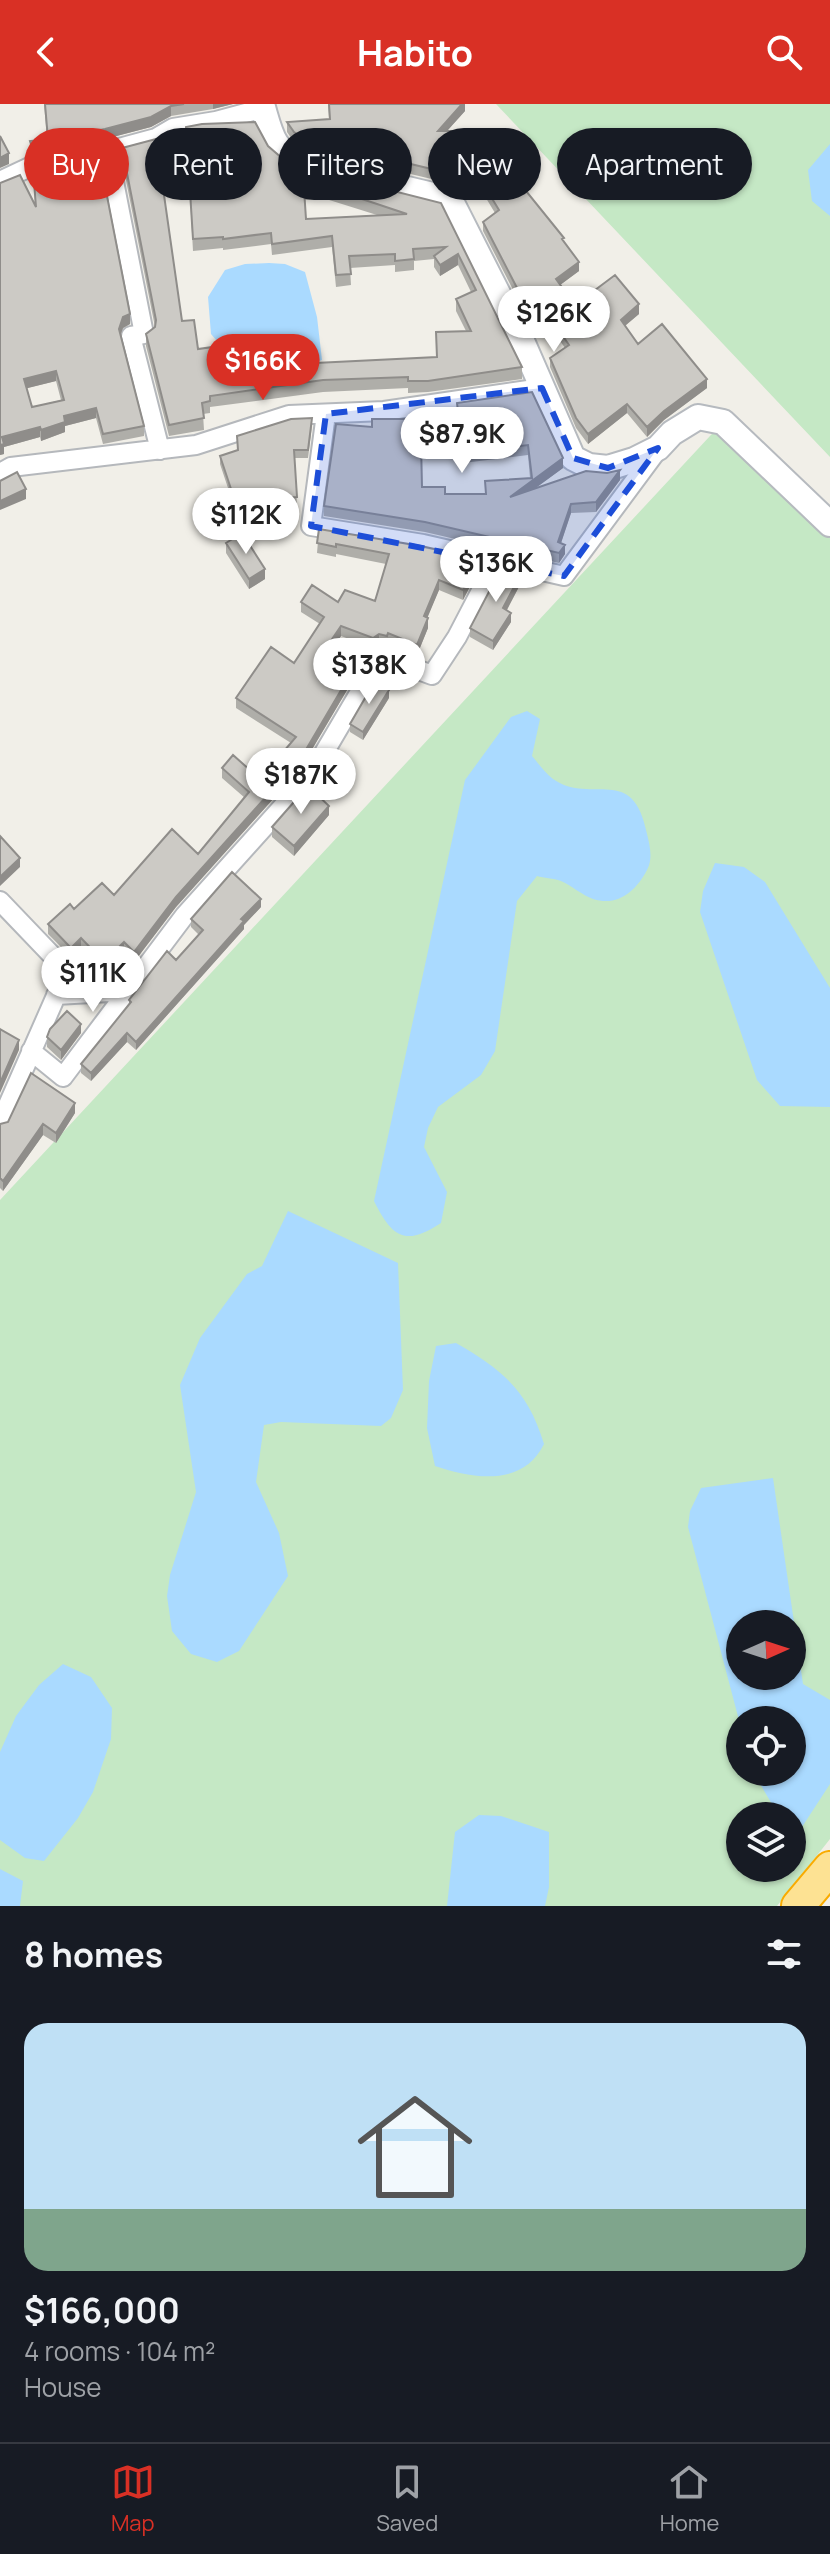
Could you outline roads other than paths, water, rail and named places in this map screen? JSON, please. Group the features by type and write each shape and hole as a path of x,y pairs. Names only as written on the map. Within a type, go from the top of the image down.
{"highway":[{"path":"798,1906 830,1868"}],"street":[{"path":"129,145 156,138 173,128 216,121 263,106 274,144 286,157 302,164 441,197 452,203 522,341 573,458 589,466 608,468 658,448"},
{"path":"0,181 24,170"},
{"path":"118,200 144,334 131,336 160,450"},
{"path":"0,473 11,467 196,445 289,415 384,411 542,388"},
{"path":"326,414 311,526 423,544 564,576 658,448 672,433 698,417 723,422 830,524"},
{"path":"31,1051 63,1077 185,915 311,775 381,656 432,675 457,637 496,562"},
{"path":"0,901 67,971 0,1123"},
{"path":"56,995 128,991"}],"water":[{"path":"830,144 830,216 812,201 808,170"},
{"path":"245,264 285,264 305,272 317,317 322,360 295,369 278,370 251,364 228,354 211,334 208,297 225,270"},
{"path":"527,711 540,719 532,756 550,777 568,786 621,792 632,799 641,812 650,861 632,891 618,899 593,899 561,881 537,876 517,901 495,1051 481,1075 438,1107 428,1128 424,1147 447,1192 441,1223 418,1235 409,1236 394,1230 387,1223 374,1201 465,780 511,717"},
{"path":"715,863 744,867 765,882 830,988 830,1107 780,1106 757,1080 700,912 703,891"},
{"path":"288,1211 398,1263 403,1390 391,1418 381,1426 281,1422 264,1425 256,1482 279,1533 288,1576 239,1651 217,1662 191,1654 172,1631 167,1596 170,1575 196,1492 180,1385 200,1338 247,1274 262,1266"},
{"path":"456,1343 500,1373 522,1396 530,1410 544,1444 535,1458 523,1467 496,1476 481,1476 435,1466 427,1428 429,1381 436,1346"},
{"path":"773,1478 792,1610 726,1610 726,1671 688,1527 690,1511 701,1488"},
{"path":"63,1664 91,1677 112,1708 111,1739 93,1792 78,1818 44,1861 25,1858 0,1840 0,1752 16,1716 39,1685"},
{"path":"806,1686 830,1700 830,1784 806,1821 806,1802 771,1802 761,1786 806,1786 806,1706 735,1706 731,1690 806,1690"},
{"path":"479,1815 501,1816 549,1832 549,1887 545,1906 447,1906 455,1832"},
{"path":"0,1869 23,1881 20,1906 0,1906"}]}
